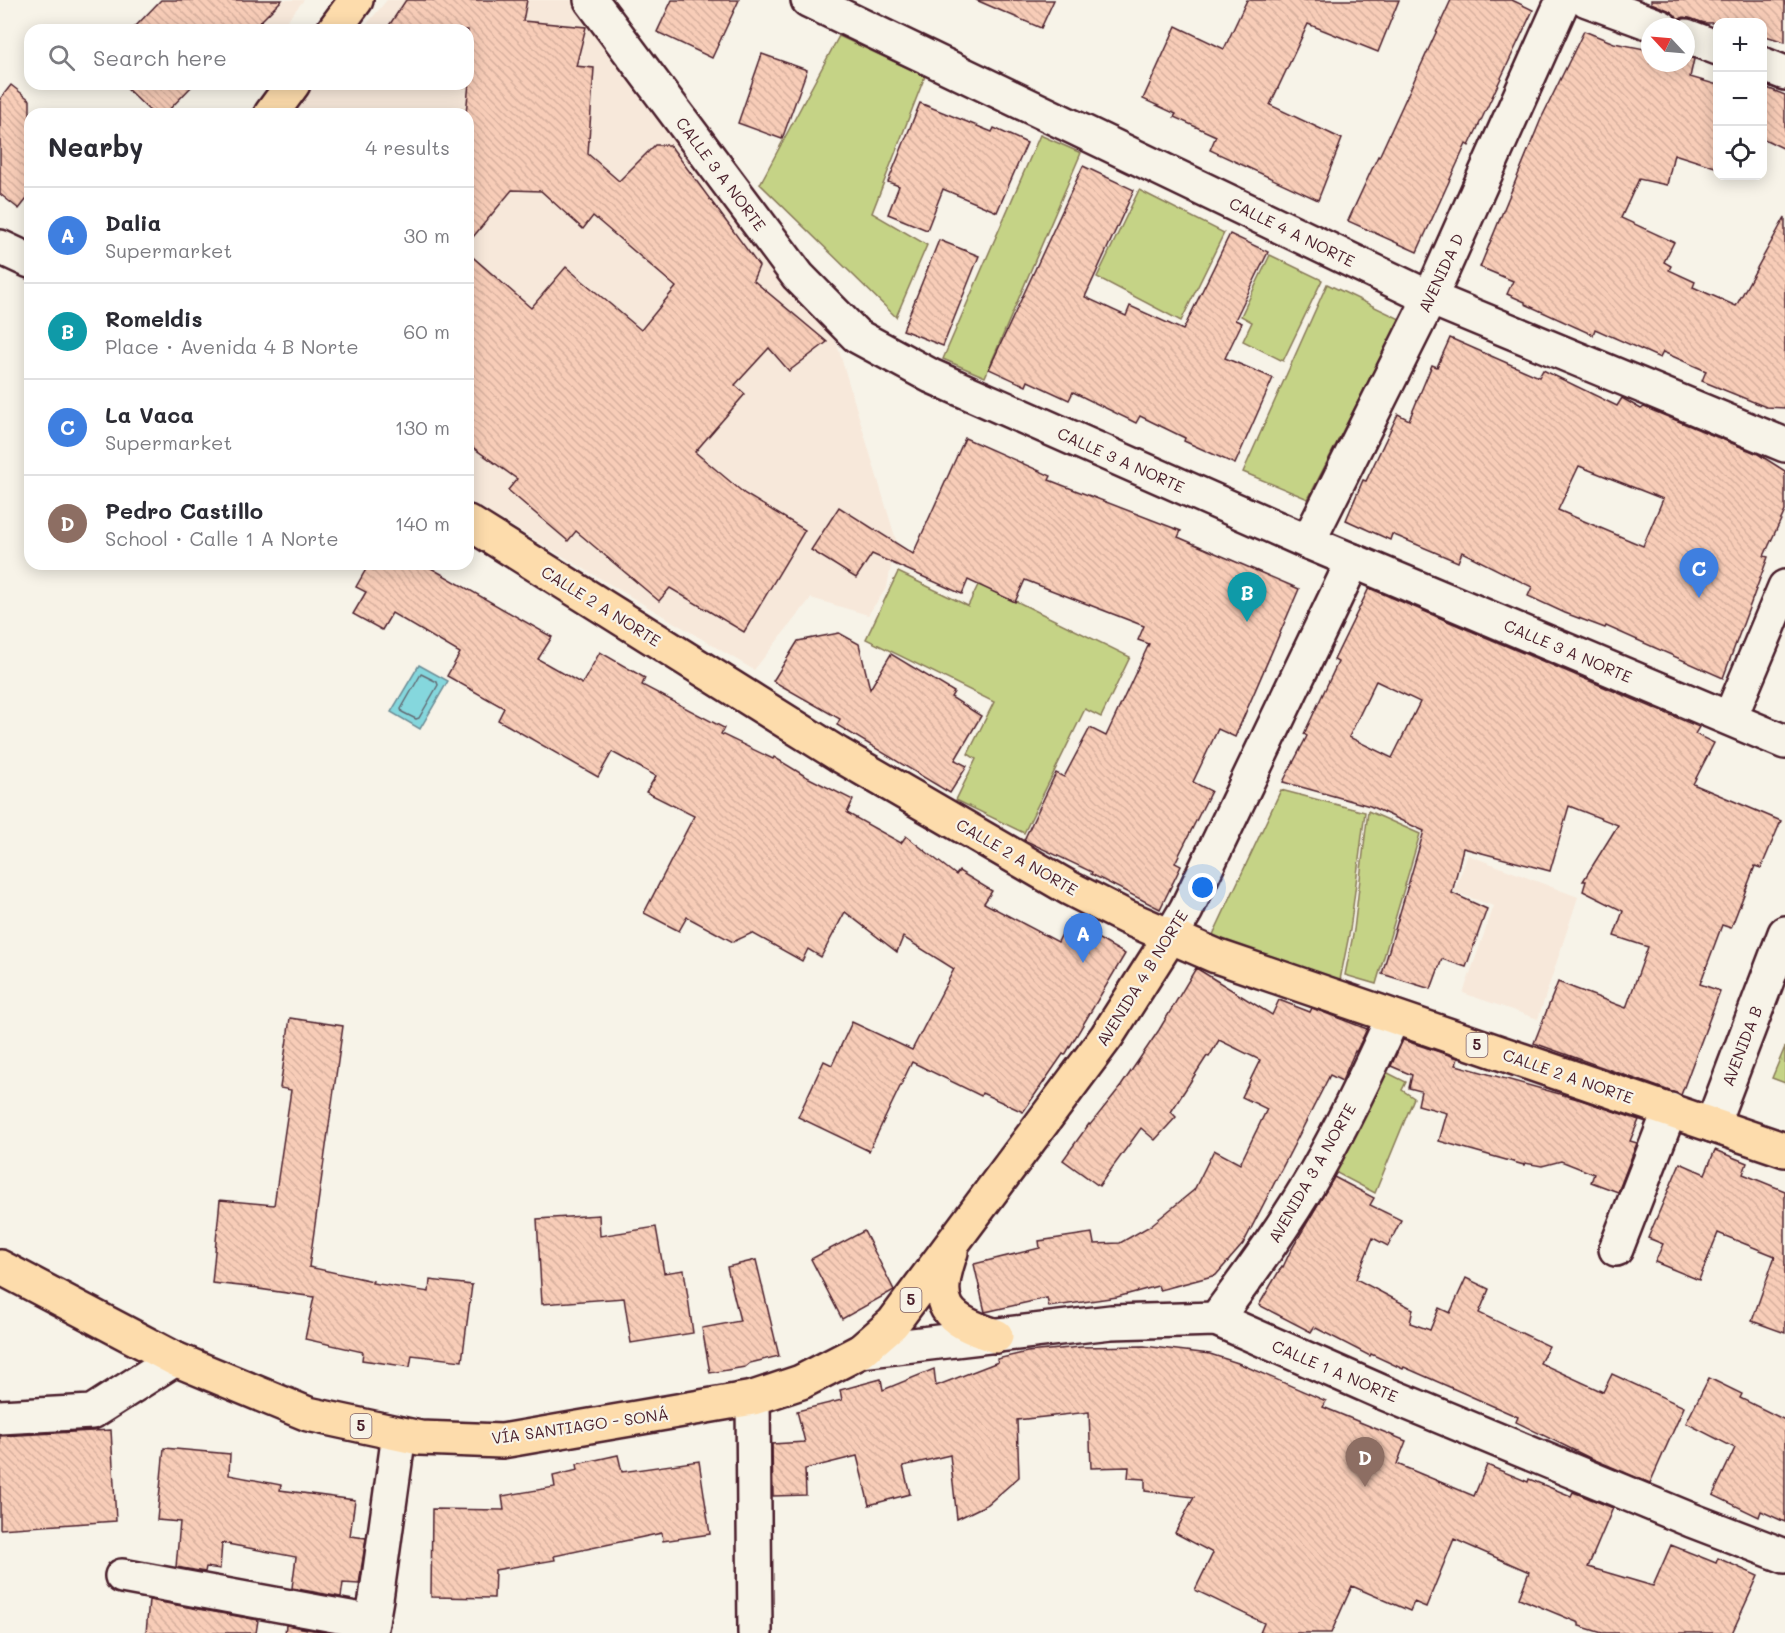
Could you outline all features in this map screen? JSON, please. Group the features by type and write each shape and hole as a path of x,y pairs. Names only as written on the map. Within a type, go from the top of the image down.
{"main road":[{"path":"338,24 356,0"},
{"path":"275,108 289,90"},
{"name":"CALLE 2 A NORTE","path":"474,526 838,754 1070,888 1170,937 1216,956 1785,1150"},
{"name":"AVENIDA 4 B NORTE","path":"861,1351 893,1323 955,1242 1107,1036 1170,937"},
{"path":"955,1242 944,1271 942,1293 947,1309 956,1320 975,1330 996,1336"},
{"name":"VÍA SANTIAGO - SONÁ","path":"0,1267 175,1359 308,1414 420,1438 502,1441 753,1398 801,1382 861,1351"}],"street":[{"name":"CALLE 3 A NORTE","path":"591,0 798,276 857,336 931,376 1308,542 1785,742"},
{"name":"CALLE 4 A NORTE","path":"808,0 1430,298 1785,445"},
{"name":"AVENIDA D","path":"1308,542 1430,298 1563,0"},
{"path":"1587,0 1641,20"},
{"path":"1695,39 1713,46"},
{"path":"1767,66 1785,73"},
{"path":"0,247 24,258"},
{"name":"AVENIDA 4 B NORTE","path":"1170,937 1186,910 1353,561"},
{"path":"1730,718 1785,587"},
{"name":"AVENIDA B","path":"1712,1125 1785,933"},
{"name":"AVENIDA 3 A NORTE","path":"1216,1319 1267,1249 1315,1174 1357,1097 1393,1017"},
{"path":"1616,1250 1670,1110"},
{"name":"CALLE 1 A NORTE","path":"861,1351 1111,1322 1216,1319 1384,1393 1658,1507 1785,1556"},
{"path":"0,1418 92,1412 175,1359"},
{"path":"753,1398 754,1633"},
{"path":"122,1576 371,1627 399,1434"}],"shaded area":[{"path":"224,0 304,0 284,24 244,24"},
{"path":"387,0 577,0 771,267 837,344 896,540 887,587 868,615 811,598 754,670 474,504 474,108 298,108 311,90 474,90 474,24 367,24"},
{"path":"1468,855 1578,897 1538,1019 1463,993 1494,906 1454,892"}],"green space":[{"path":"839,36 925,76 872,213 927,245 896,317 760,184"},
{"path":"1040,135 1081,153 985,377 943,359"},
{"path":"1139,190 1224,233 1181,321 1097,277"},
{"path":"1270,255 1322,280 1283,361 1243,341 1252,322 1241,316"},
{"path":"1327,284 1400,319 1308,499 1243,472"},
{"path":"898,572 968,606 979,583 1130,657 1101,717 1085,709 1024,833 956,800 976,759 968,754 994,702 866,639"},
{"path":"1281,790 1365,812 1350,930 1340,980 1211,939"},
{"path":"1368,811 1420,834 1376,984 1345,975 1354,930"},
{"path":"1785,1047 1785,1083 1772,1078"},
{"path":"1382,1070 1406,1082 1402,1090 1414,1098 1375,1193 1331,1170"}],"water":[{"path":"419,665 448,681 420,729 391,712"}],"building":[{"path":"161,0 282,0 258,24 138,24"},
{"path":"406,0 527,0 523,21 586,27 576,66 594,68 588,154 619,181 655,145 670,145 759,266 753,280 827,342 789,371 769,348 735,385 745,394 695,452 745,494 805,530 744,632 670,588 659,601 576,531 568,541 508,490 517,479 474,448 474,258 531,308 566,267 641,330 676,287 593,216 583,229 541,191 512,190 474,236 474,108 467,108 468,90 474,90 474,24 390,24"},
{"path":"672,0 739,0 712,58 657,32"},
{"path":"976,0 1054,0 1041,28"},
{"path":"1247,0 1399,0 1378,52 1308,24 1270,105 1342,139 1318,200 1210,150 1216,136 1174,117 1176,114 1143,99 1176,26 1224,49"},
{"path":"1451,0 1512,0 1533,10 1469,146 1466,144 1417,252 1348,221"},
{"path":"1651,0 1785,0 1785,42 1767,37 1767,18 1713,18 1713,23 1705,23 1695,20 1695,18 1677,18 1668,10 1651,3"},
{"path":"1584,31 1614,43 1641,48 1641,72 1691,72 1690,77 1713,84 1713,166 1674,154 1667,185 1639,179 1621,218 1674,242 1664,262 1671,266 1669,270 1695,282 1693,287 1736,306 1785,217 1785,408 1766,407 1702,381 1706,371 1663,352 1660,358 1595,329 1593,335 1525,304 1507,294 1513,281 1480,267 1541,119"},
{"path":"762,54 807,70 782,139 738,123"},
{"path":"11,85 30,100 30,108 24,108 24,203 19,209 0,194 0,99"},
{"path":"1767,88 1785,95 1785,149 1767,140"},
{"path":"128,90 188,90 171,108 147,108"},
{"path":"920,103 992,132 994,128 1027,143 997,212 943,189 927,230 888,214 899,186 888,182"},
{"path":"1083,166 1134,190 1085,297 1126,316 1130,306 1183,330 1230,234 1268,252 1235,320 1242,323 1225,358 1273,378 1235,464 1184,441 1185,438 1140,416 1136,423 1073,392 1069,400 1028,381 1026,386 989,369"},
{"path":"939,240 979,256 943,346 903,330"},
{"path":"1450,338 1539,377 1543,370 1617,406 1622,398 1641,409 1644,407 1758,454 1785,471 1785,511 1764,556 1768,557 1723,678 1606,626 1605,628 1565,613 1528,596 1532,587 1462,552 1458,562 1392,534 1390,540 1346,520 1363,480 1366,481 1398,414 1409,420 1432,365 1437,367","holes":["1579,466 1663,499 1643,546 1558,510"]},
{"path":"965,438 1051,476 1049,480 1181,531 1178,537 1299,589 1235,737 1218,729 1193,782 1211,791 1175,863 1181,866 1160,909 1091,874 1092,872 1024,840 1056,773 1064,777 1090,728 1106,736 1149,644 1138,640 1144,626 1025,580 1015,602 968,580 962,594 872,554 856,578 811,550 839,507 913,554"},
{"path":"366,570 435,570 552,637 538,659 582,684 600,652 645,678 642,685 724,728 721,734 773,759 774,757 805,776 853,800 847,813 901,843 906,836 956,875 959,871 992,891 984,903 1058,942 1068,921 1125,954 1065,1055 1063,1054 1023,1112 982,1093 981,1096 912,1062 869,1151 798,1117 824,1061 832,1065 852,1022 912,1050 954,969 903,937 897,952 845,912 821,957 808,949 802,961 752,933 733,942 687,917 679,931 644,913 694,816 646,792 656,776 612,752 598,777 498,720 504,708 447,676 460,653 392,613 382,630 353,614 366,592 356,587"},
{"path":"1369,588 1699,727 1695,734 1714,743 1693,784 1781,821 1761,868 1755,866 1731,928 1722,925 1700,984 1720,991 1681,1095 1534,1043 1558,982 1626,1008 1648,947 1614,936 1623,911 1583,891 1586,881 1583,881 1618,825 1569,806 1550,871 1463,848 1452,893 1487,909 1466,967 1442,959 1431,989 1382,974 1424,831 1370,806 1283,782 1307,736 1304,734 1338,662 1334,660","holes":["1376,681 1420,702 1392,758 1349,737"]},
{"path":"839,633 859,644 870,689 891,654 954,692 951,697 981,716 955,760 967,766 950,793 837,725 840,719 773,681 798,641"},
{"path":"1196,968 1272,1015 1279,1000 1310,1012 1312,1008 1367,1029 1342,1081 1330,1075 1243,1244 1216,1275 1160,1290 1158,1286 1117,1297 1049,1307 1047,1298 985,1312 974,1264 1040,1248 1039,1241 1092,1233 1094,1244 1120,1243 1150,1226 1194,1190 1214,1150 1240,1164 1267,1109 1242,1097 1260,1060 1219,1040 1171,1112 1176,1117 1155,1140 1141,1128 1099,1186 1063,1160 1121,1086 1159,1030"},
{"path":"290,1018 343,1026 309,1267 373,1281 372,1283 429,1292 430,1280 472,1285 462,1361 412,1355 410,1367 362,1360 363,1352 305,1339 314,1297 212,1283 220,1200 274,1205 291,1090 280,1088"},
{"path":"1403,1040 1458,1058 1456,1065 1581,1100 1639,1120 1630,1141 1637,1143 1618,1192 1591,1182 1594,1174 1561,1161 1542,1166 1525,1163 1524,1165 1439,1141 1447,1113 1418,1105 1421,1091 1409,1088 1412,1075 1391,1066"},
{"path":"1715,1150 1747,1163 1743,1174 1785,1191 1785,1333 1752,1321 1775,1256 1718,1233 1699,1280 1655,1262 1663,1244 1648,1238 1680,1163 1705,1174"},
{"path":"1334,1177 1374,1198 1370,1205 1401,1220 1388,1246 1373,1238 1356,1279 1413,1309 1410,1323 1430,1330 1439,1308 1450,1313 1466,1278 1489,1289 1479,1313 1549,1346 1540,1363 1603,1392 1612,1374 1684,1407 1650,1483 1588,1457 1516,1422 1518,1417 1404,1367 1403,1369 1371,1354 1370,1356 1314,1327 1311,1332 1259,1305"},
{"path":"599,1215 600,1236 656,1227 664,1273 684,1270 693,1333 631,1343 624,1298 542,1304 537,1219"},
{"path":"864,1231 894,1290 842,1319 811,1259"},
{"path":"756,1260 779,1356 750,1363 745,1367 710,1373 702,1328 740,1321 727,1267"},
{"path":"1144,1346 1210,1354 1238,1363 1326,1401 1323,1407 1406,1441 1397,1464 1474,1496 1487,1465 1528,1482 1529,1479 1571,1496 1573,1492 1613,1508 1588,1567 1653,1586 1671,1545 1716,1563 1718,1558 1758,1576 1732,1633 1602,1633 1579,1626 1579,1623 1519,1598 1529,1572 1454,1539 1426,1607 1414,1602 1410,1611 1352,1586 1331,1633 1260,1633 1264,1623 1195,1590 1213,1553 1175,1533 1194,1497 1145,1491 1145,1479 1128,1478 1129,1467 1091,1468 1089,1412 1017,1420 1019,1477 988,1504 957,1519 950,1455 903,1466 910,1494 869,1505 857,1456 805,1469 806,1495 773,1496 772,1444 805,1442 797,1411 842,1400 840,1390 881,1379 883,1390 934,1369 936,1386 998,1362 997,1359 1027,1352 1081,1347"},
{"path":"1709,1378 1742,1394 1740,1398 1785,1420 1785,1522 1761,1511 1759,1517 1713,1495 1735,1448 1686,1423"},
{"path":"111,1430 116,1521 0,1529 0,1436"},
{"path":"164,1448 230,1454 229,1475 281,1485 280,1490 355,1500 350,1536 366,1538 359,1584 343,1583 341,1597 292,1588 296,1557 222,1543 220,1569 206,1567 205,1572 176,1567 180,1522 157,1520"},
{"path":"618,1455 622,1472 699,1461 710,1534 663,1541 662,1533 554,1556 555,1560 495,1570 494,1598 431,1597 432,1509 504,1510 502,1496 555,1487 553,1476 578,1470 577,1464"},
{"path":"149,1600 258,1620 256,1633 146,1633"},
{"path":"286,1625 328,1633 285,1633"}],"place":[{"name":"La Vaca","path":"1699,598"},
{"name":"Romeldis","path":"1247,622"},
{"name":"Dalia","path":"1083,963"},
{"name":"Pedro Castillo","path":"1365,1487"}]}
